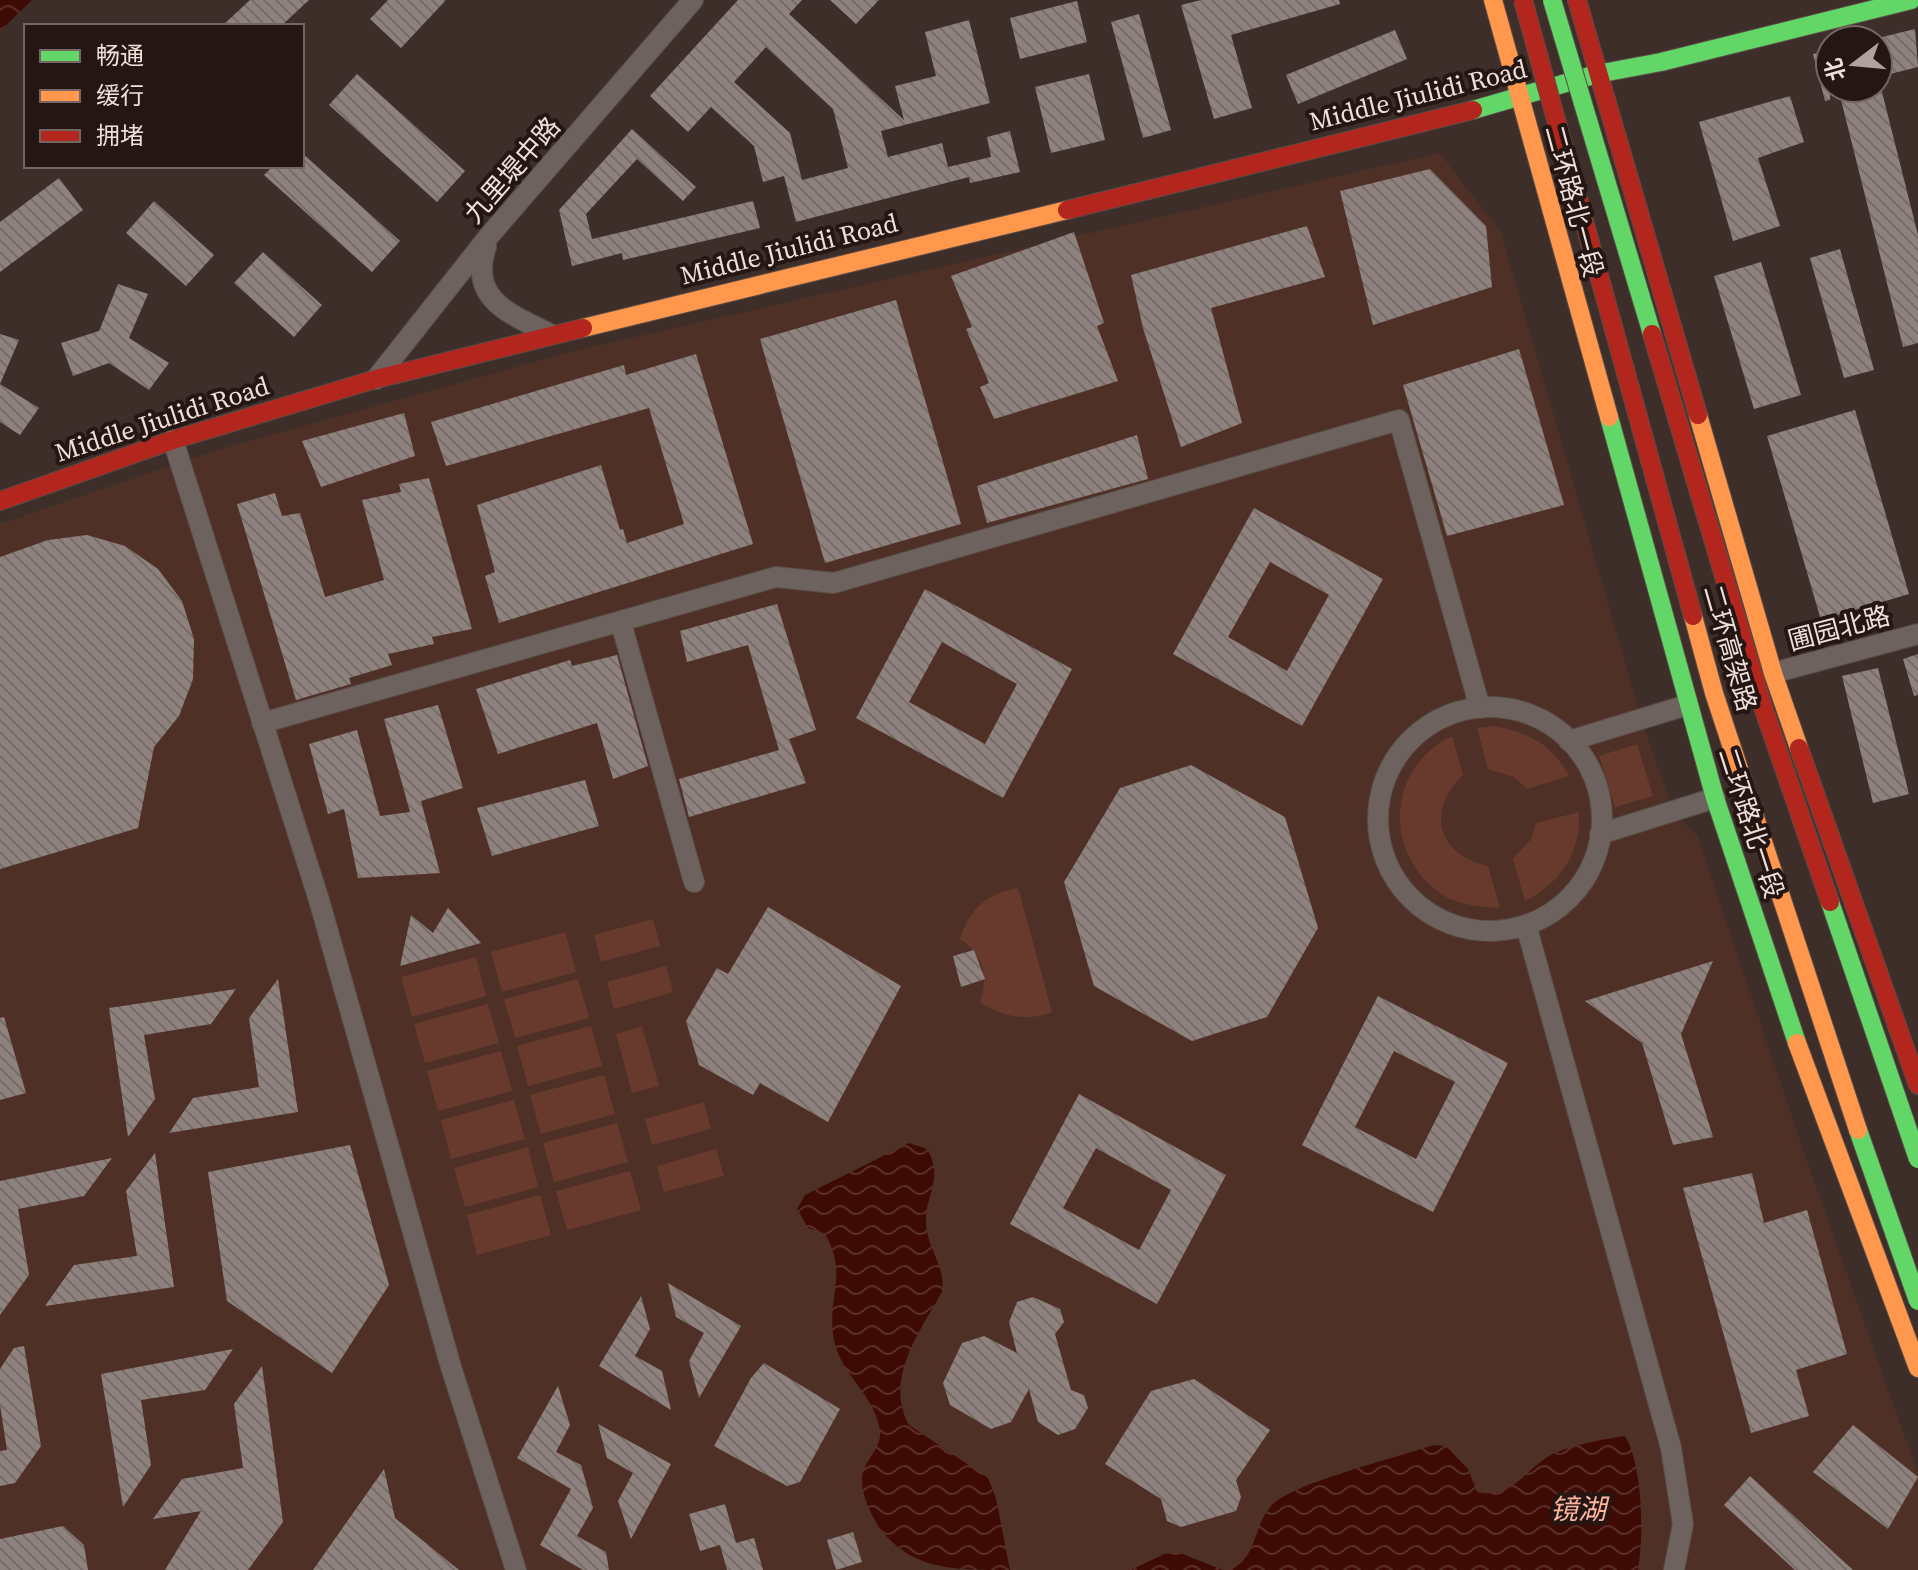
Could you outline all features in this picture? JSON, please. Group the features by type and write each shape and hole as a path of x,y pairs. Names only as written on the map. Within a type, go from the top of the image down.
{"main road":[{"name":"二环路北一段","path":"1493,0 1715,798 1794,1036 1918,1368"},
{"name":"二环高架路","path":"1523,0 1714,693 1827,1043 1918,1301"},
{"name":"二环高架路","path":"1552,0 1762,704 1918,1159"},
{"path":"1577,0 1773,673 1918,1085"},
{"name":"Middle Jiulidi Road","path":"0,501 173,440 376,379 1519,99 1597,74 1661,62 1911,0"}],"street":[{"name":"九里堤中路","path":"376,379 489,236 693,0"},
{"path":"489,236 478,269 484,289 507,312 550,334"},
{"path":"262,723 776,577 834,583 1399,420 1480,708"},
{"path":"173,440 319,900 451,1367 516,1570"},
{"path":"621,623 694,882"},
{"name":"圃园北路","path":"1773,673 1918,634"},
{"path":"1569,741 1687,705"},
{"path":"1480,708 1520,711 1552,725 1569,741 1597,783 1602,822 1595,860 1575,894 1545,918 1508,931 1470,930 1433,917 1404,892 1384,858 1377,823 1382,788 1396,756 1420,731 1451,713 1480,708"},
{"path":"1600,834 1715,798"},
{"path":"1526,925 1671,1448 1683,1524 1674,1570"}],"shaded area":[{"path":"1440,153 1501,233 1642,721 1673,812 1698,836 1803,1150 1918,1474 1918,1570 0,1570 0,524 217,450 574,351"},
{"path":"1492,726 1516,731 1537,741 1555,755 1569,776 1527,789 1514,777 1488,769 1477,728"},
{"path":"1452,736 1463,775 1444,803 1442,830 1458,852 1488,866 1500,907 1464,904 1443,895 1419,872 1407,852 1401,830 1400,808 1405,786 1416,766 1431,749"},
{"path":"1637,744 1653,796 1615,807 1599,756"},
{"path":"1579,812 1576,840 1566,865 1549,885 1525,901 1513,859 1531,839 1536,823"},
{"path":"1018,888 1052,1012 1033,1017 1006,1014 980,1002 984,983 982,967 974,952 960,939 968,920 981,904 997,894"},
{"path":"653,919 660,946 601,962 594,935"},
{"path":"565,932 576,972 502,992 491,952"},
{"path":"476,957 486,996 412,1017 401,977"},
{"path":"666,966 673,992 614,1009 607,982"},
{"path":"578,979 589,1018 515,1038 504,999"},
{"path":"488,1004 499,1043 425,1063 414,1024"},
{"path":"591,1026 602,1066 528,1086 517,1046"},
{"path":"642,1026 659,1086 632,1093 616,1034"},
{"path":"501,1051 512,1091 438,1111 427,1071"},
{"path":"604,1075 615,1114 541,1134 530,1095"},
{"path":"514,1100 525,1139 451,1159 441,1120"},
{"path":"704,1102 711,1129 652,1145 645,1119"},
{"path":"617,1123 628,1162 554,1182 543,1143"},
{"path":"528,1147 538,1187 465,1207 454,1168"},
{"path":"716,1149 724,1176 664,1192 657,1166"},
{"path":"630,1171 641,1210 567,1230 556,1191"},
{"path":"540,1195 551,1235 477,1255 467,1215"}],"water":[{"path":"0,0 32,0 0,31"},
{"path":"909,1143 927,1149 932,1160 934,1179 926,1224 943,1283 942,1292 915,1340 902,1374 902,1408 909,1425 988,1478 996,1498 1010,1570 951,1568 918,1559 891,1541 878,1526 863,1492 863,1473 880,1438 877,1418 843,1364 834,1340 832,1325 836,1274 832,1249 825,1234 808,1228 797,1209 805,1195"},
{"name":"镜湖","path":"1625,1436 1639,1483 1641,1539 1638,1570 1230,1570 1246,1557 1261,1521 1272,1505 1284,1496 1324,1479 1433,1445 1446,1446 1468,1469 1477,1492 1490,1493 1510,1487 1557,1452"},
{"path":"1180,1553 1223,1570 1131,1570 1164,1554"}],"building":[{"path":"250,0 309,0 283,24 224,24"},
{"path":"388,0 446,0 401,48 370,19"},
{"path":"738,0 802,0 789,14 904,120 895,86 936,76 925,32 969,20 990,103 881,131 888,157 942,143 948,167 991,157 987,137 1010,131 1020,172 970,183 969,177 796,222 784,176 763,182 754,146 711,107 688,132 650,96","holes":["766,47 833,109 848,168 802,180 790,133 734,82"]},
{"path":"830,0 879,0 856,24"},
{"path":"1201,0 1339,0 1340,4 1231,35 1252,108 1214,119 1181,5"},
{"path":"1077,1 1087,42 1020,59 1010,18"},
{"path":"1139,14 1171,130 1143,138 1111,22"},
{"path":"1915,29 1918,67 1894,73 1894,34"},
{"path":"1395,30 1407,59 1298,104 1286,75"},
{"path":"357,74 465,171 437,202 329,105"},
{"path":"1089,74 1105,140 1051,153 1035,87"},
{"path":"1790,96 1804,142 1758,158 1780,226 1733,241 1699,122"},
{"path":"1842,104 1885,104 1918,235 1918,343 1903,347"},
{"path":"632,129 696,187 683,201 637,159 586,214 592,239 753,201 760,228 623,260 622,253 572,266 559,210"},
{"path":"304,155 400,241 372,272 264,175 271,168 304,168"},
{"path":"1430,169 1486,226 1492,287 1373,325 1340,191"},
{"path":"59,178 83,210 0,272 0,222"},
{"path":"154,201 214,255 186,286 126,233"},
{"path":"1307,226 1325,277 1211,308 1242,423 1181,447 1143,328 1131,275"},
{"path":"1074,232 1104,323 1097,326 1118,381 994,419 980,387 989,383 966,329 972,327 951,276"},
{"path":"1840,249 1874,370 1844,378 1810,258"},
{"path":"263,252 322,305 294,337 234,283"},
{"path":"1761,262 1801,395 1754,409 1714,276"},
{"path":"118,284 148,294 129,338 169,363 149,390 109,363 73,376 61,343 99,331"},
{"path":"896,300 961,524 825,563 760,339"},
{"path":"0,334 19,340 0,384"},
{"path":"1519,349 1564,505 1447,536 1403,385"},
{"path":"696,354 753,544 499,623 485,576 495,572 477,505 601,465 620,530 623,529 627,543 684,524 649,408 446,466 431,422 624,365 626,375"},
{"path":"0,384 39,408 20,435 0,422"},
{"path":"1855,410 1909,594 1821,620 1767,436"},
{"path":"404,413 415,456 321,487 302,441"},
{"path":"1137,435 1148,479 987,523 977,486"},
{"path":"429,478 472,629 432,637 434,644 388,654 392,665 349,678 351,684 296,700 237,504 275,493 282,516 300,513 325,597 384,580 362,500 401,492 399,484"},
{"path":"1254,508 1383,579 1302,726 1173,654","holes":["1270,562 1329,595 1287,671 1228,637"]},
{"path":"87,535 125,546 158,569 182,601 194,639 193,679 179,716 154,747 138,828 0,869 0,557 48,540"},
{"path":"925,589 1072,669 1003,798 856,718","holes":["942,642 1017,684 985,744 909,702"]},
{"path":"777,604 816,730 789,739 806,783 689,817 679,779 779,750 748,645 687,662 680,631"},
{"path":"1918,654 1918,695 1914,696 1903,659"},
{"path":"617,655 648,766 613,779 597,723 498,754 476,689 570,660 572,666"},
{"path":"1878,668 1909,794 1873,803 1842,676"},
{"path":"438,705 463,788 421,801 440,873 358,878 344,809 328,814 309,744 357,730 380,816 410,812 384,719"},
{"path":"1191,765 1285,817 1318,928 1267,1017 1192,1041 1094,986 1064,882 1120,788"},
{"path":"585,780 599,826 492,856 477,808"},
{"path":"768,907 901,986 828,1122 760,1083 753,1095 699,1065 686,1021 717,968 728,974"},
{"path":"448,908 481,943 400,966 411,915 433,933"},
{"path":"974,950 985,979 961,987 953,956"},
{"path":"1713,961 1681,1034 1713,1137 1673,1145 1642,1043 1585,1001"},
{"path":"278,979 298,1112 169,1133 193,1098 259,1087 249,1018"},
{"path":"236,989 211,1024 144,1035 155,1099 128,1137 109,1008"},
{"path":"1378,996 1508,1063 1433,1212 1302,1145","holes":["1394,1051 1455,1082 1416,1159 1355,1127"]},
{"path":"4,1017 26,1093 0,1100 0,1018"},
{"path":"1079,1094 1226,1175 1157,1304 1010,1224","holes":["1096,1148 1171,1190 1139,1250 1063,1208"]},
{"path":"350,1145 389,1285 332,1373 227,1301 208,1172"},
{"path":"155,1153 174,1287 45,1306 74,1265 137,1256 126,1191"},
{"path":"112,1158 84,1196 18,1209 29,1275 0,1315 0,1181"},
{"path":"1752,1173 1764,1223 1807,1210 1847,1354 1796,1370 1809,1416 1751,1433 1683,1188"},
{"path":"668,1283 741,1326 699,1398 689,1361 704,1333 676,1317"},
{"path":"641,1296 650,1329 635,1356 662,1371 671,1410 599,1366"},
{"path":"1033,1297 1060,1309 1064,1322 1055,1334 1071,1390 1084,1395 1088,1408 1075,1429 1058,1435 1038,1422 1029,1389 1011,1422 991,1429 950,1405 943,1383 962,1343 984,1336 1017,1353 1009,1322 1017,1302"},
{"path":"24,1346 41,1446 15,1483 0,1486 0,1451 7,1450 0,1405 0,1369 14,1348"},
{"path":"233,1349 205,1390 141,1400 151,1465 123,1507 101,1374"},
{"path":"764,1363 840,1409 800,1482 787,1486 714,1446 751,1378"},
{"path":"262,1366 283,1522 248,1570 165,1570 201,1511 153,1519 182,1479 243,1468 234,1404"},
{"path":"1194,1379 1270,1430 1236,1480 1241,1497 1236,1511 1181,1527 1167,1521 1161,1499 1105,1464 1151,1391"},
{"path":"558,1386 570,1425 556,1452 581,1465 593,1508 577,1536 606,1552 609,1570 583,1570 540,1545 571,1489 517,1458"},
{"path":"598,1424 671,1464 631,1539 618,1501 633,1473 607,1458"},
{"path":"1853,1425 1918,1477 1888,1529 1813,1472"},
{"path":"384,1469 395,1518 459,1570 313,1570"},
{"path":"1750,1476 1853,1570 1795,1570 1724,1505"},
{"path":"725,1504 736,1543 754,1538 763,1570 727,1570 720,1545 700,1551 689,1514"},
{"path":"63,1526 84,1545 88,1570 0,1570 0,1539"},
{"path":"853,1532 862,1562 836,1570 827,1540"}],"traffic: fast":[{"path":"1552,0 1652,334"},
{"path":"1473,110 1597,74 1661,62 1911,0"},
{"path":"1609,417 1715,798 1797,1043"},
{"path":"1830,902 1918,1159"},
{"path":"1858,1130 1918,1301"}],"traffic: slow":[{"path":"1493,0 1609,417"},
{"path":"583,328 1067,210"},
{"path":"1698,415 1773,673 1799,748"},
{"path":"1693,616 1714,693 1858,1130"},
{"path":"1797,1043 1918,1368"}],"traffic: jam":[{"path":"1523,0 1693,616"},
{"path":"1577,0 1698,415"},
{"path":"1067,210 1473,110"},
{"path":"0,501 173,440 376,379 583,328"},
{"path":"1652,334 1762,704 1830,902"},
{"path":"1799,748 1918,1085"}]}
